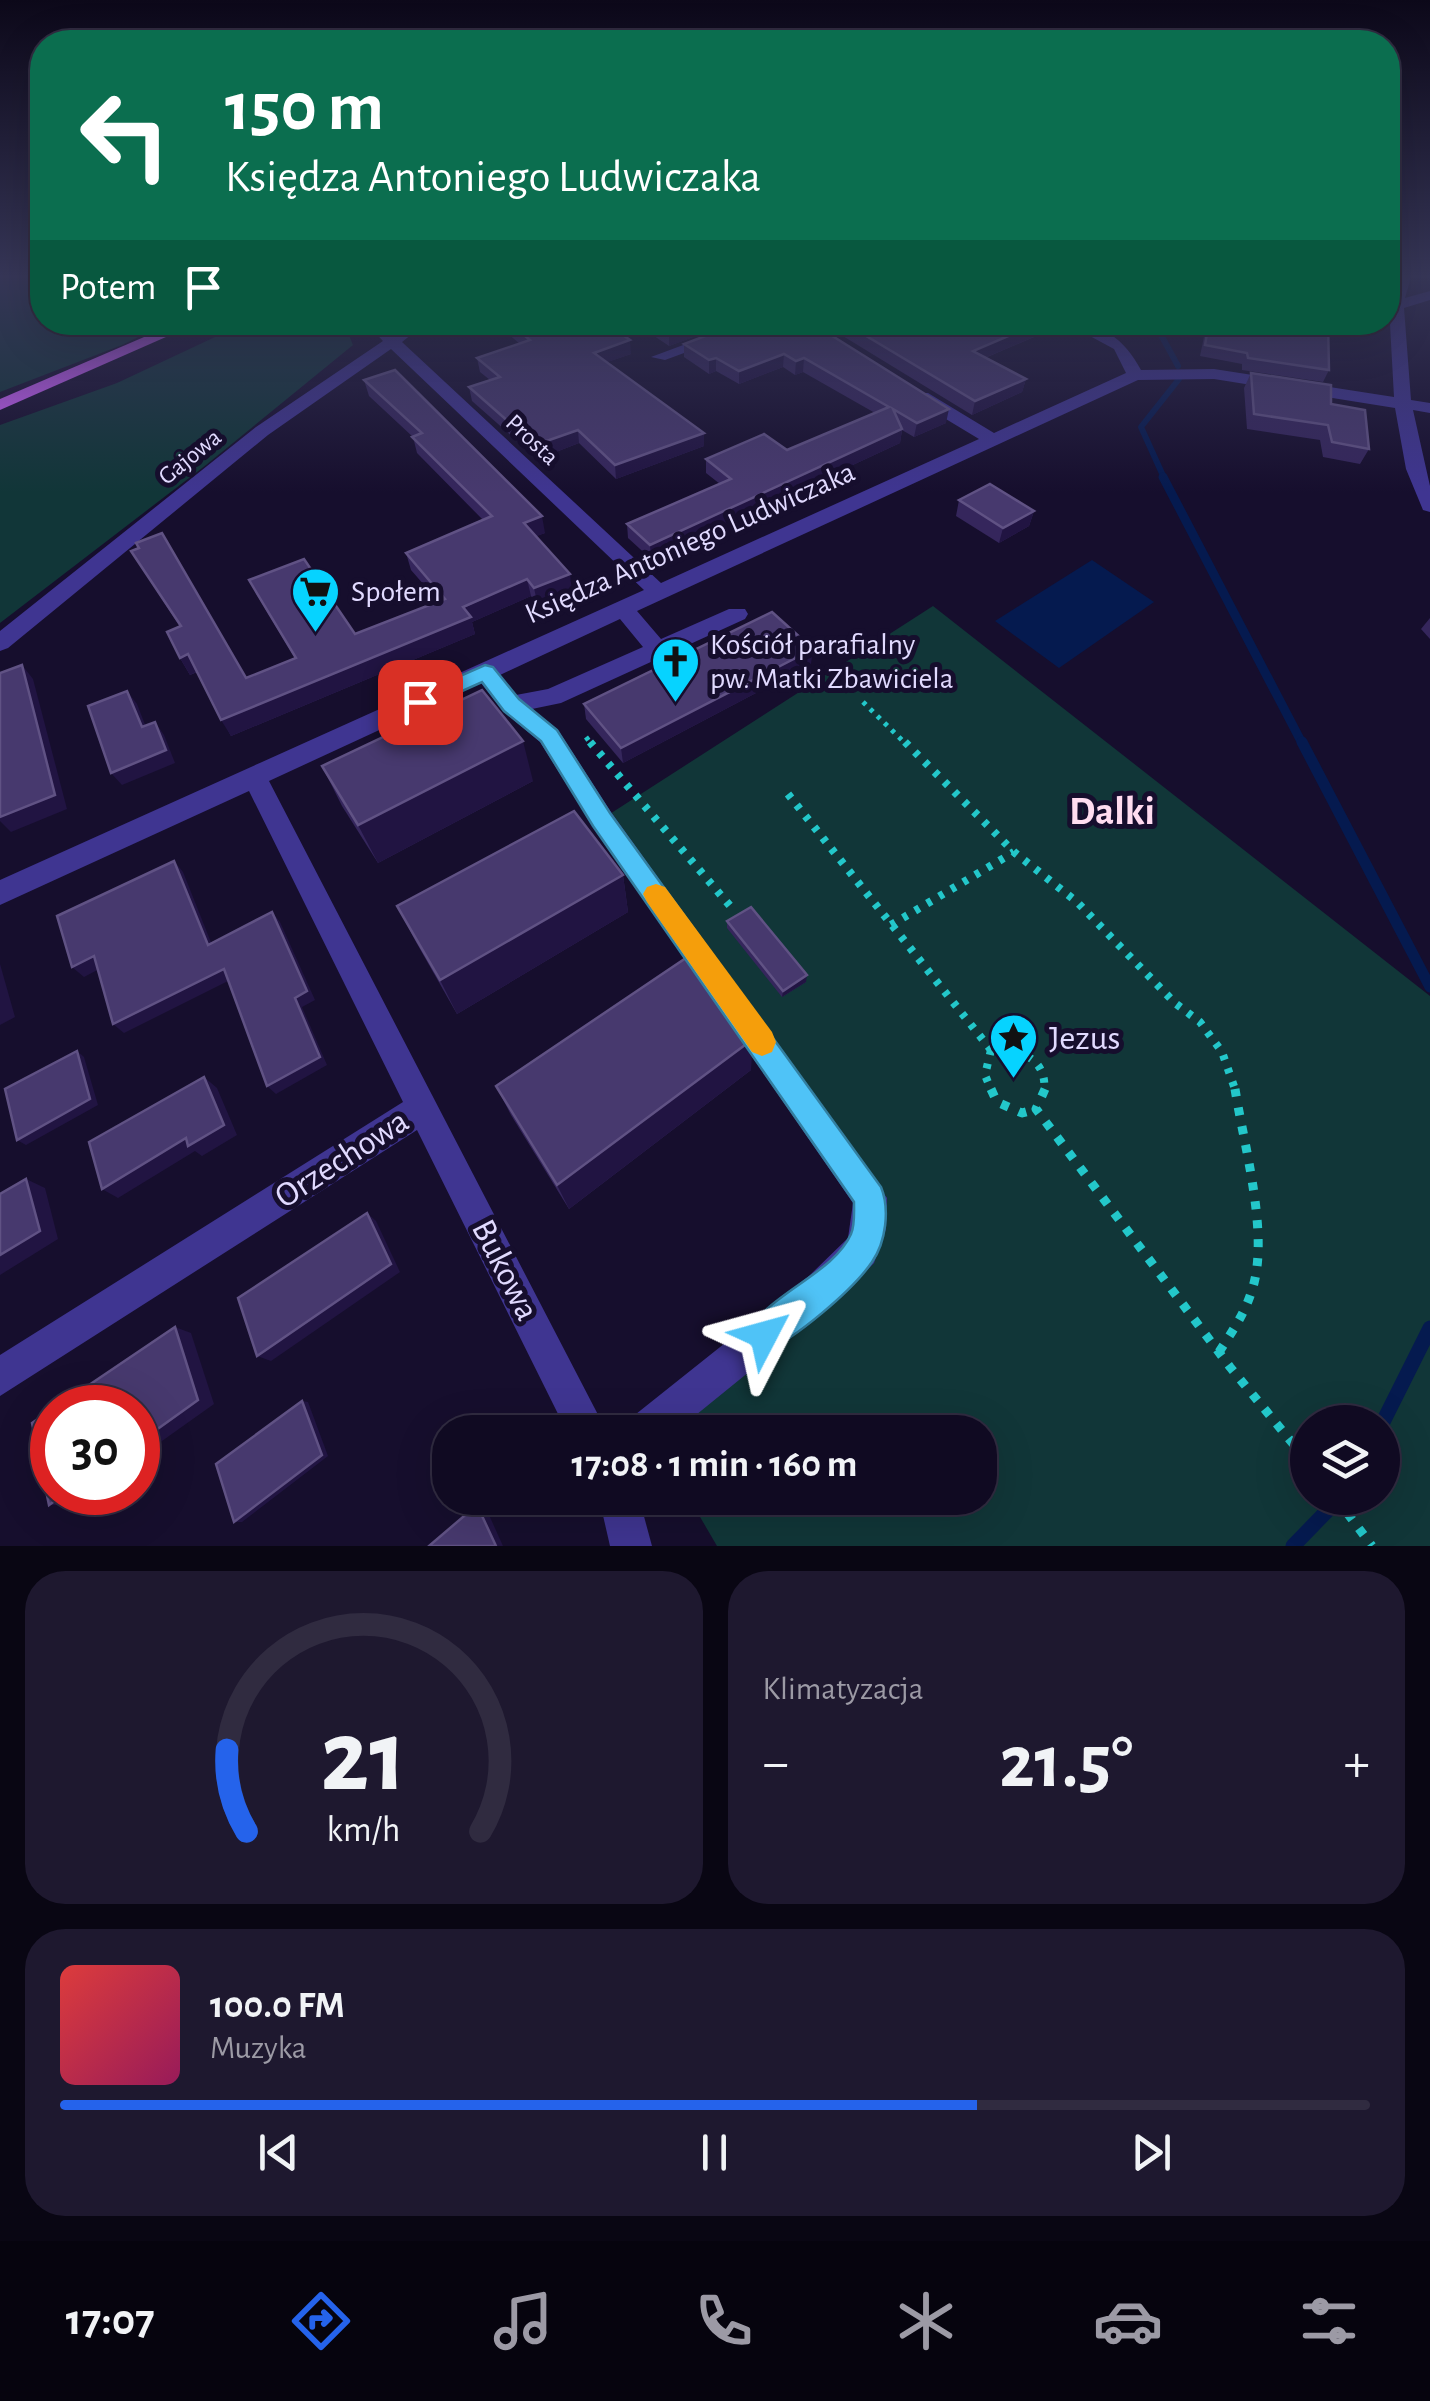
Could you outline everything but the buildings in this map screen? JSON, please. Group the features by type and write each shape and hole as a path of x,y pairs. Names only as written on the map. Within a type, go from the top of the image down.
{"main road":[{"path":"0,405 130,349"}],"street":[{"name":"Gajowa","path":"0,643 262,431 383,349"},
{"name":"Prosta","path":"399,349 659,593"},
{"path":"660,358 685,349"},
{"path":"1122,349 1135,375"},
{"path":"1400,349 1415,477 1430,506"},
{"name":"Księdza Antoniego Ludwiczaka","path":"0,894 1135,375 1197,373 1430,408"},
{"path":"910,390 995,441"},
{"path":"623,609 658,650"},
{"path":"511,705 553,698 737,614"},
{"path":"485,672 511,705 549,736 602,820 870,1198 869,1229 861,1250 822,1288 666,1415"},
{"name":"Orzechowa","path":"0,1378 423,1108 255,778"},
{"name":"Bukowa","path":"423,1108 579,1415"},
{"path":"623,1515 630,1546"}],"path":[{"path":"553,698 731,907"},
{"path":"863,702 1014,852 1076,902 1174,1003 1200,1022 1222,1052 1236,1088 1256,1228 1254,1286 1242,1317 1219,1352"},
{"path":"788,794 991,1050"},
{"path":"891,924 1014,852"},
{"path":"991,1050 1021,1050 1039,1064 1046,1088 1036,1109 1022,1113 997,1102 985,1075 991,1050"},
{"path":"1036,1109 1290,1440"},
{"path":"1350,1515 1372,1546"}],"green space":[{"path":"0,349 111,349 0,392"},
{"path":"189,349 348,349 206,465 0,623 0,425 117,383"},
{"path":"933,606 1430,996 1430,1546 717,1546 699,1515 997,1515 997,1415 665,1415 822,1289 870,1198 602,819"}],"water":[{"path":"1092,560 1154,602 1059,668 995,621"}],"waterway":[{"path":"1169,349 1178,366"},
{"path":"1165,480 1141,427 1179,379"},
{"path":"1163,477 1303,745"},
{"path":"1302,742 1430,987"},
{"path":"1392,1405 1430,1328"},
{"path":"1293,1546 1323,1515"}],"slow traffic":[{"path":"656,894 762,1042"}],"place":[{"name":"Społem","path":"316,634"},
{"name":"Kościół parafialny pw. Matki Zbawiciela","path":"675,704"},
{"name":"Jezus","path":"1014,1080"}],"district":[{"name":"Dalki","path":"1112,812"}],"route":[{"path":"420,702 485,672 511,705 549,736 602,820 857,1174 870,1198 869,1229 861,1250 764,1335"}]}
